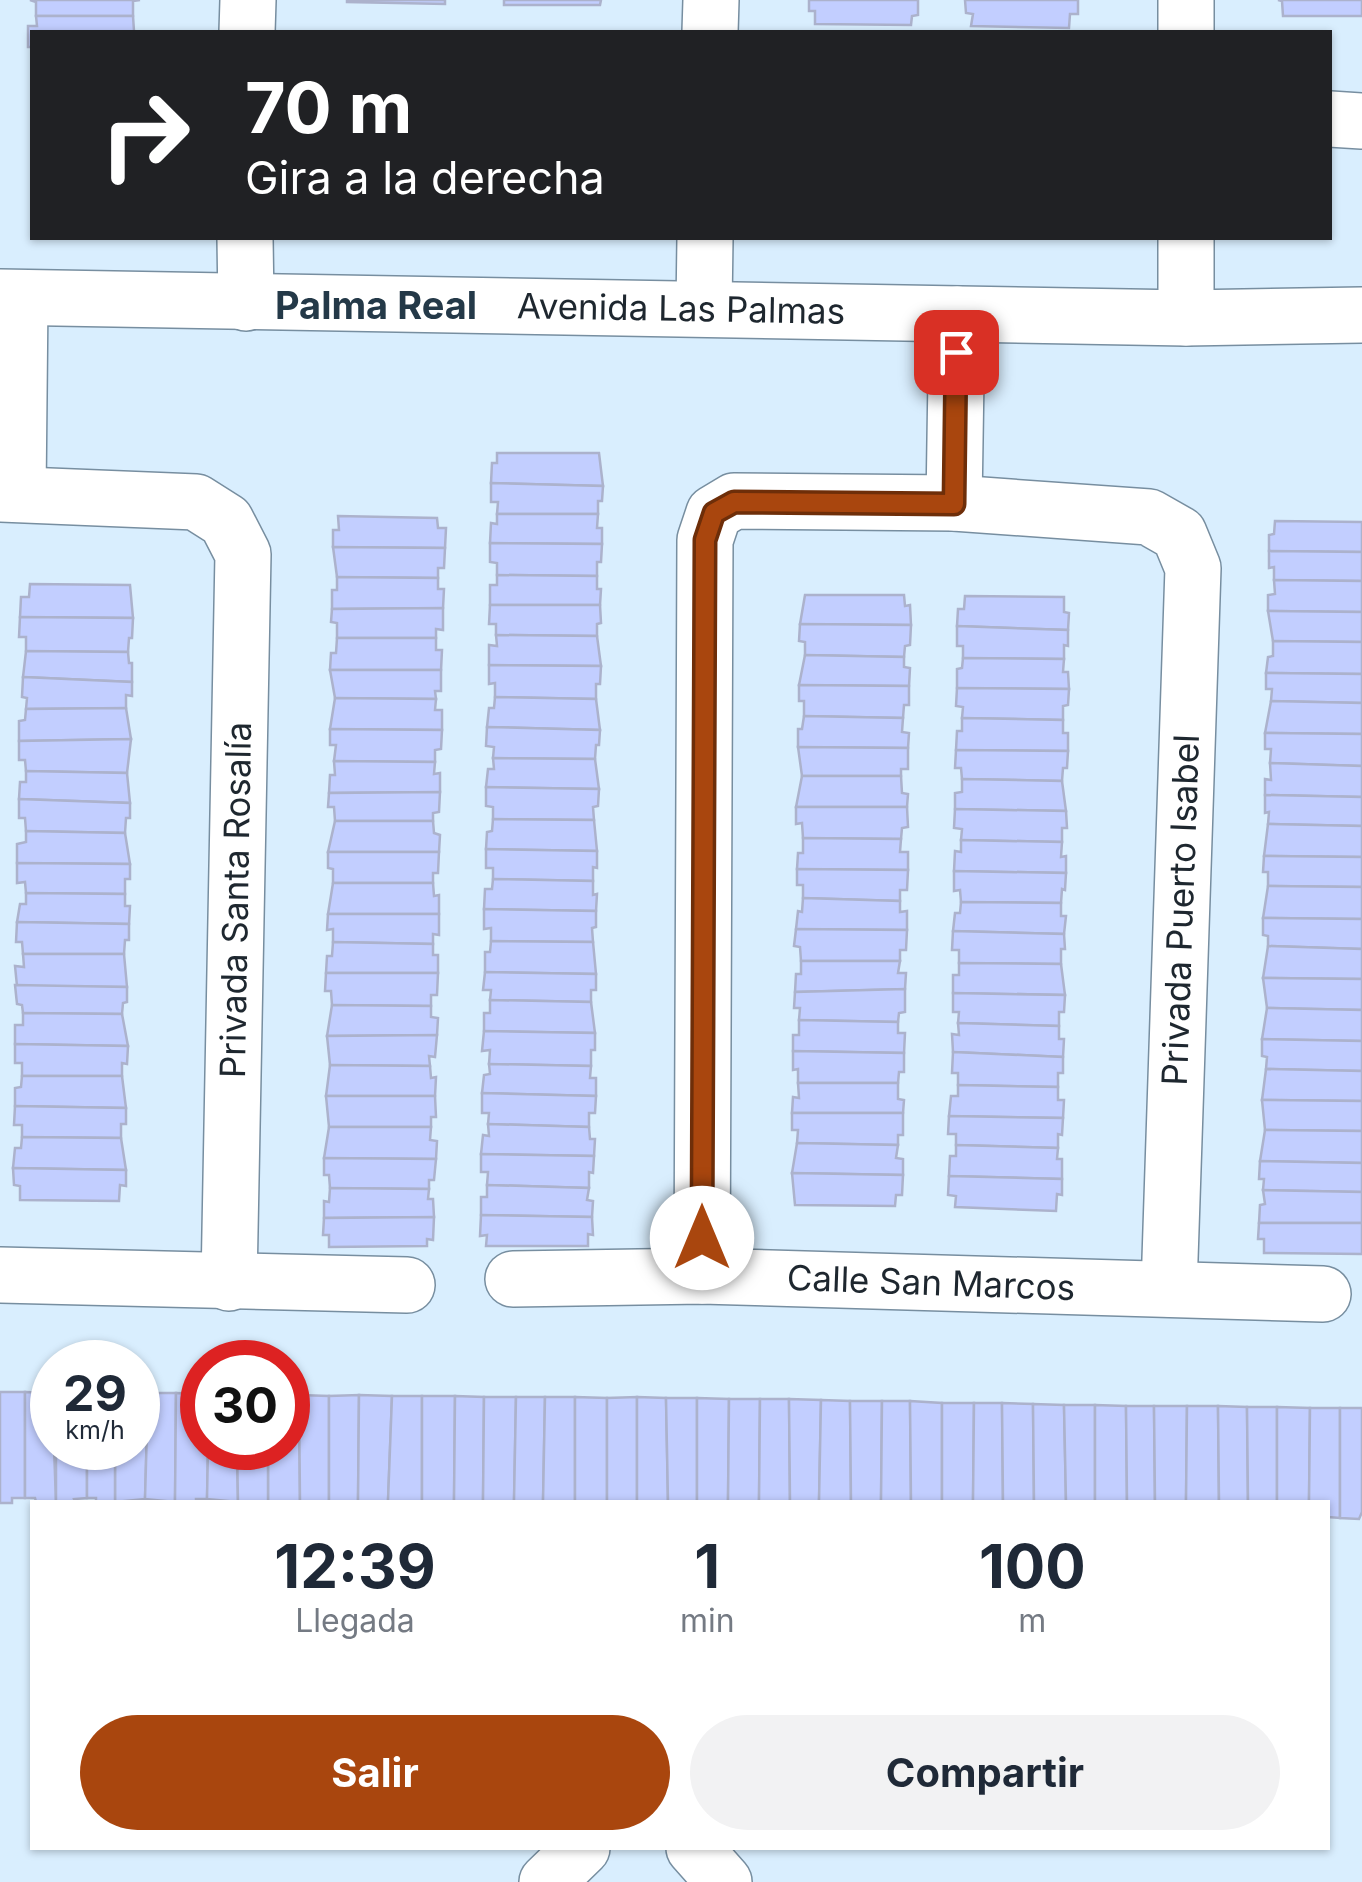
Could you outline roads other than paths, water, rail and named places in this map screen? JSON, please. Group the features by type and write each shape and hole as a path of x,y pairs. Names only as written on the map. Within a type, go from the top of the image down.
{"street":[{"path":"247,30 248,0"},
{"path":"710,30 711,0"},
{"path":"1186,0 1186,30"},
{"path":"1332,119 1362,121"},
{"path":"245,240 246,303"},
{"path":"704,307 706,240"},
{"path":"1186,240 1186,318"},
{"path":"9,494 10,297"},
{"name":"Avenida Las Palmas","path":"10,297 1186,318 1362,316"},
{"path":"702,1276 705,540 714,513 734,502 954,504 957,314"},
{"name":"Privada Santa Rosalía","path":"9,494 196,502 226,521 243,554 229,1283"},
{"name":"Privada Puerto Isabel","path":"954,504 1149,518 1179,534 1193,568 1169,1289"},
{"path":"0,1276 407,1285"},
{"name":"Calle San Marcos","path":"514,1278 702,1276 1324,1294"},
{"path":"548,1882 580,1850"},
{"path":"696,1850 724,1882"}],"district":[{"name":"Palma Real","path":"376,306"}]}
